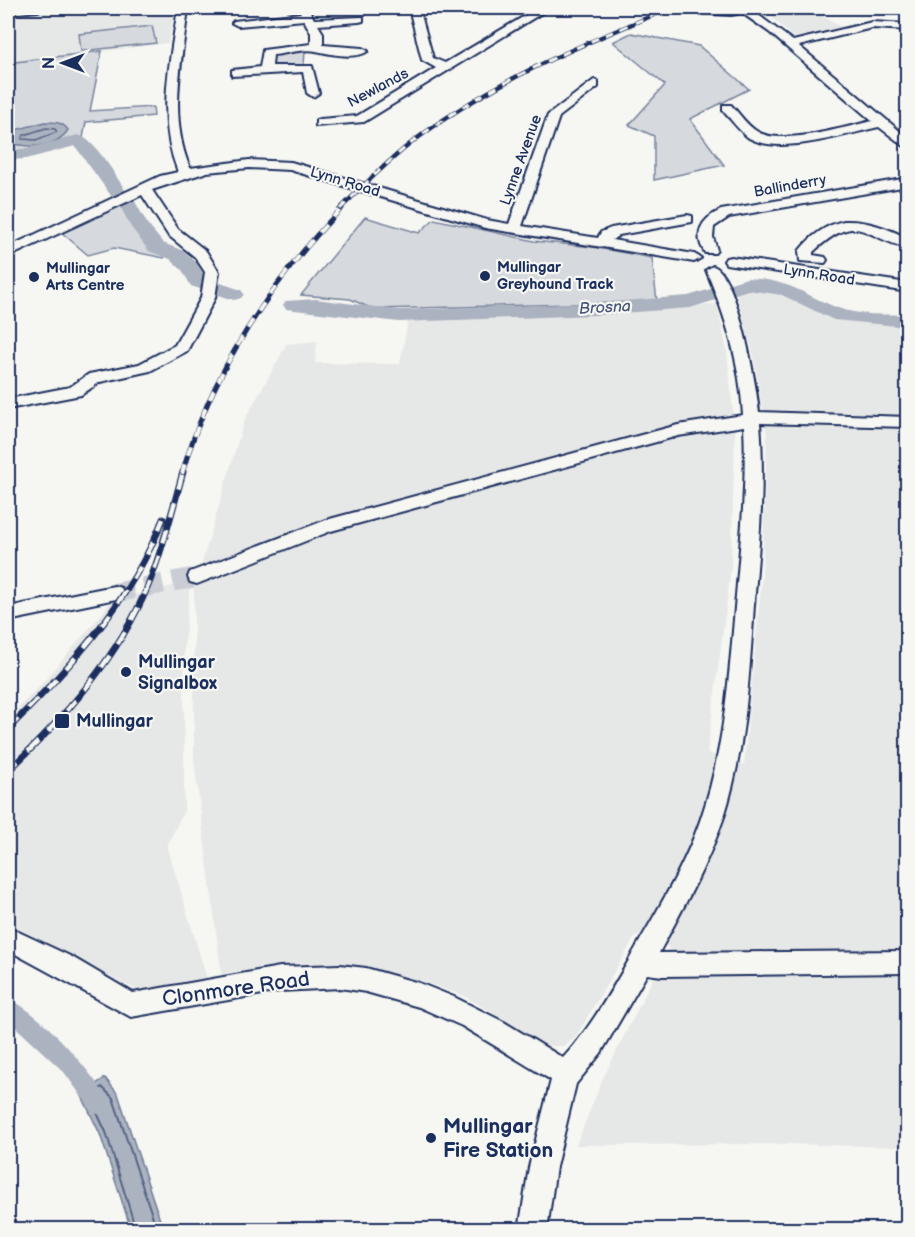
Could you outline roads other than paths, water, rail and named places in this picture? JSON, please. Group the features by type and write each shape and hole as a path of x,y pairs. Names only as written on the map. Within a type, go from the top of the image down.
{"street":[{"path":"8,11 38,8"},
{"path":"183,8 171,111 178,161 184,173"},
{"name":"Newlands","path":"414,8 428,60 446,68"},
{"name":"Newlands","path":"321,123 360,119 545,8"},
{"path":"668,8 731,12 749,9 908,145"},
{"path":"308,15 317,33 316,47"},
{"path":"238,23 308,15 359,19"},
{"path":"790,45 863,26 907,27"},
{"path":"266,70 267,52 316,47 326,51 362,51"},
{"path":"236,73 308,68 313,93"},
{"name":"Lynne Avenue","path":"514,229 542,143 554,115 594,84"},
{"path":"728,108 754,135 769,140 881,123"},
{"name":"Lynn Road","path":"8,253 144,188 184,173 249,164 291,166 454,216 514,229 694,258"},
{"name":"Ballinderry","path":"710,249 705,235 707,225 714,217 726,213 908,183"},
{"path":"8,404 75,391 95,378 144,368 181,348 208,298 213,281 212,272 201,254 173,232 144,188"},
{"path":"604,242 606,235 616,231 682,222"},
{"path":"820,261 804,258 806,251 835,228 848,225 874,229 908,244"},
{"path":"710,249 727,254 731,261 724,269 713,270 697,265 694,258 699,252 710,249"},
{"name":"Lynn Road","path":"731,261 908,288"},
{"path":"533,1230 550,1136 566,1075 588,1051 641,962 700,848 722,786 737,705 752,523 752,418 741,340 724,289 713,270"},
{"path":"197,577 326,526 678,431 770,416 908,422"},
{"path":"8,614 114,593"},
{"name":"Clonmore Road","path":"8,938 63,965 131,1005 274,980 364,979 412,992 480,1022 514,1040 566,1075"},
{"path":"641,962 662,965 908,962"}],"water":[{"path":"45,122 61,124 68,130 56,141 48,144 32,146 8,142 8,132"},
{"path":"105,1078 118,1094 163,1229 131,1229 100,1134 81,1094"}],"waterway":[{"name":"Brosna","path":"8,155 26,154 78,140 118,193"},
{"name":"Brosna","path":"127,202 140,227 156,247 177,255 190,267 198,282 234,294"},
{"name":"Brosna","path":"293,305 316,305 399,316 596,309 690,302 747,284 767,285 789,291 834,314 856,318 908,321"},
{"path":"8,1008 71,1065 82,1077 100,1105"}],"tunnel":[{"path":"114,593 197,577"}],"railway":[{"path":"340,209 405,148 444,119 475,100 571,50 671,8"},
{"path":"182,474 209,401 246,331 291,266 342,208"},
{"path":"8,771 88,686 121,638 148,586 183,472"},
{"path":"8,729 97,632 134,578 163,519"}],"place":[{"name":"Mullingar Greyhound Track","path":"485,276"},
{"name":"Mullingar Arts Centre","path":"34,277"},
{"name":"Mullingar Signalbox","path":"126,672"},
{"name":"Mullingar","path":"62,721"},
{"name":"Mullingar Fire Station","path":"431,1138"}]}
